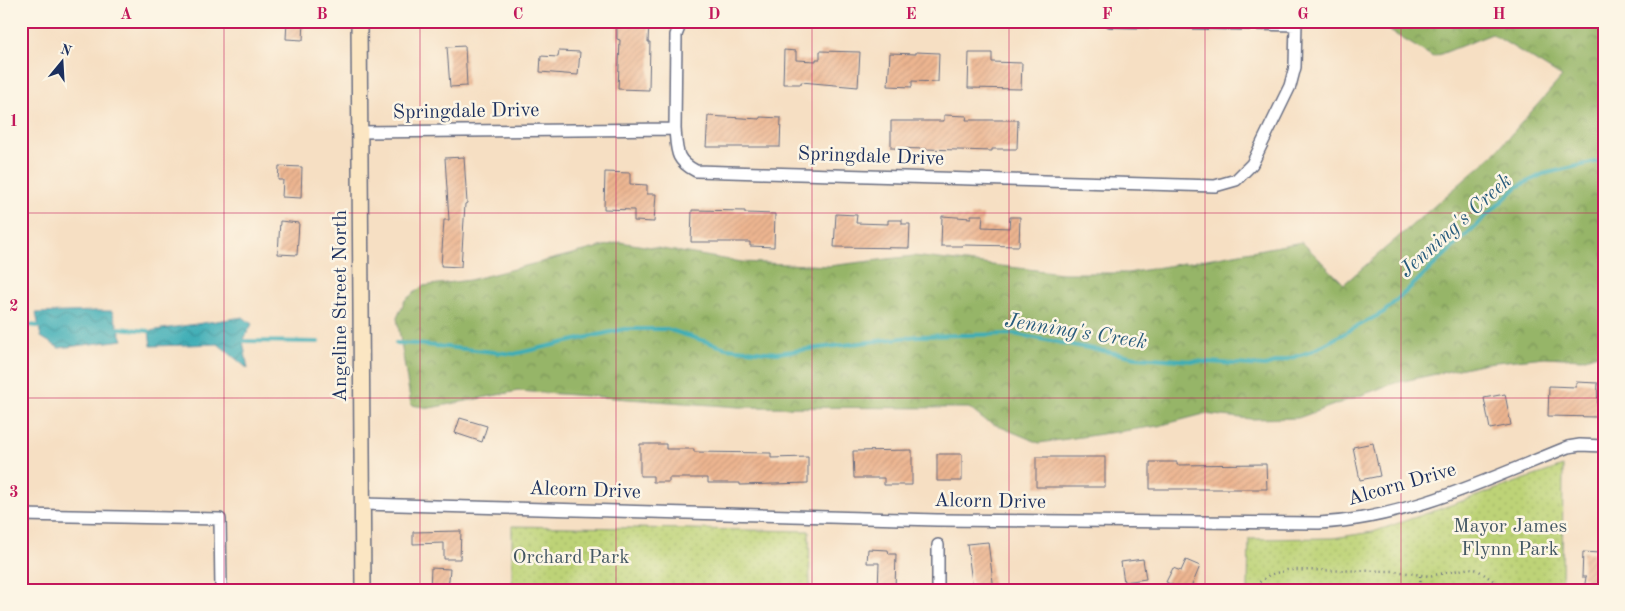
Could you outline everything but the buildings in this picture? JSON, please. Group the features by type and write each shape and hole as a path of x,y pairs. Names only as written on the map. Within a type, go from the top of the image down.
{"main road":[{"name":"Angeline Street North","path":"359,21 363,590"}],"street":[{"path":"675,129 676,35 684,21"},
{"path":"1110,21 1296,23"},
{"name":"Springdale Drive","path":"360,132 675,129 677,152 684,164 696,171 1215,186 1236,180 1252,164 1290,86 1295,67 1296,23"},
{"name":"Alcorn Drive","path":"363,504 937,520 1330,522 1378,515 1419,504 1571,447 1580,445 1604,446"},
{"path":"21,515 220,519 221,590"},
{"path":"938,545 938,590"}],"path":[{"path":"1254,590 1257,584 1270,575 1300,569 1394,571 1429,576 1470,568 1478,570 1496,582 1502,590"},
{"path":"1420,576 1421,590"}],"green space":[{"path":"1378,21 1604,21 1604,352 1582,359 1545,357 1486,363 1395,383 1298,418 1251,419 1204,414 1158,426 1039,443 984,420 969,408 739,407 518,391 430,408 411,405 397,318 405,300 423,286 470,280 620,242 742,262 829,266 913,256 1062,273 1128,273 1302,242 1344,284 1492,156 1562,77 1492,34 1433,57 1378,24"},
{"name":"Mayor James Flynn Park","path":"1563,466 1562,590 1248,590 1249,539 1333,538 1373,532"},
{"name":"Orchard Park","path":"512,526 809,531 810,590 512,590"}],"water":[{"path":"112,311 123,340 59,348 41,337 36,313"},
{"path":"243,317 252,324 243,341 248,369 218,344 151,346 149,331"}],"waterway":[{"name":"Jenning's Creek","path":"396,343 514,354 624,329 667,329 726,348 777,353 918,336 1014,334 1136,357 1265,366 1310,352 1384,312 1517,187 1543,174 1604,160"},
{"name":"Jenning's Creek","path":"21,324 38,326"},
{"path":"119,328 149,331"},
{"name":"Jenning's Creek","path":"243,341 318,342"}]}
